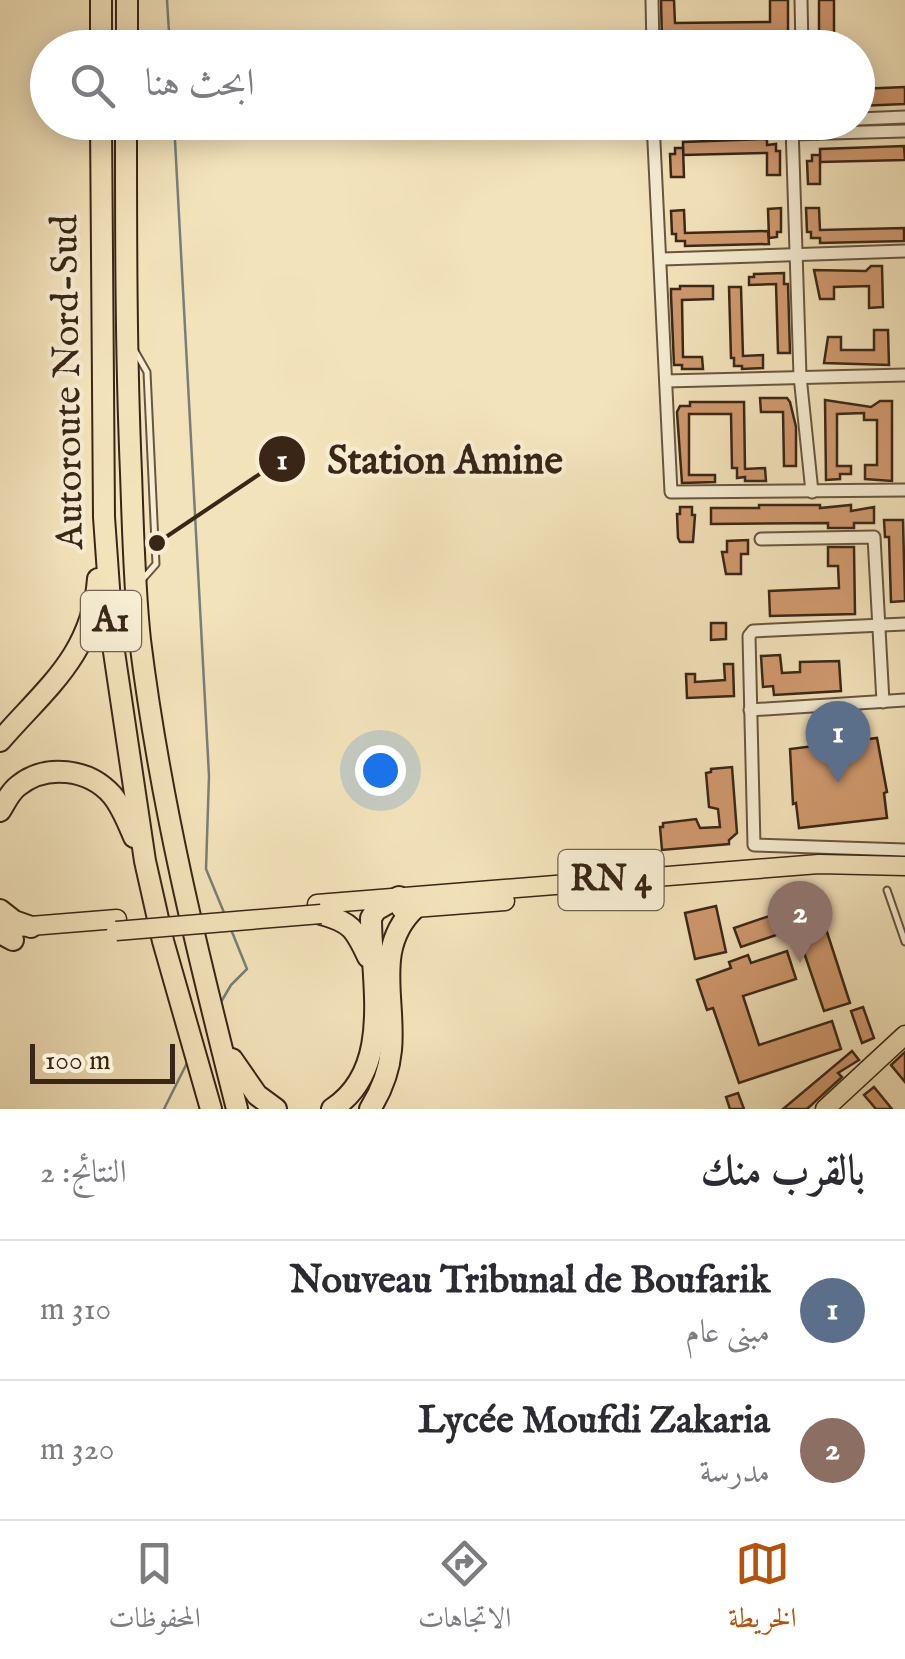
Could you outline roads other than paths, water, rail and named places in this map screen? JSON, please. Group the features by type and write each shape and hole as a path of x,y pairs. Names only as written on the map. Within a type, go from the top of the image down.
{"highway":[{"path":"101,0 101,30"},
{"path":"126,0 126,30"},
{"name":"Autoroute Nord-Sud","path":"101,140 104,517 113,645 145,862 163,941 211,1109"},
{"name":"Autoroute Nord-Sud","path":"126,140 126,332 135,587 164,799 192,938 237,1109"},
{"path":"0,741 59,678 91,625 104,517"},
{"path":"0,812 19,785 38,774 60,770 82,775 111,794 145,862"},
{"path":"332,1109 354,1092 364,1077 370,1060 380,960 407,903 368,905 380,960 392,1046 386,1078 370,1109"},
{"path":"319,909 344,920 380,960"},
{"path":"0,910 14,921 9,934"},
{"path":"218,1032 242,1077 276,1109"}],"main road":[{"name":"RN 4","path":"407,903 786,866 905,866"},
{"name":"RN 4","path":"407,903 812,875 905,878"},
{"path":"9,934 368,905"},
{"path":"825,1109 905,1035"}],"street":[{"path":"652,0 652,30"},
{"path":"801,0 802,30"},
{"path":"875,118 905,117"},
{"path":"875,130 905,131"},
{"path":"654,140 671,492 905,490"},
{"path":"799,140 796,255 800,376 812,492"},
{"path":"662,260 905,251"},
{"path":"666,382 905,375"},
{"path":"761,539 874,537 883,702"},
{"path":"905,624 750,632 754,845 905,850"},
{"path":"750,710 905,700"}],"lane":[{"path":"888,890 905,942"}],"waterway":[{"path":"167,0 169,30"},
{"path":"175,140 209,776 206,869 225,915"},
{"path":"221,1002 247,969 230,927"},
{"path":"164,1109 188,1061"}],"place":[{"name":"Station Amine","path":"157,543"},
{"name":"Nouveau Tribunal de Boufarik","path":"838,783"},
{"name":"Lycée Moufdi Zakaria","path":"800,963"}]}
